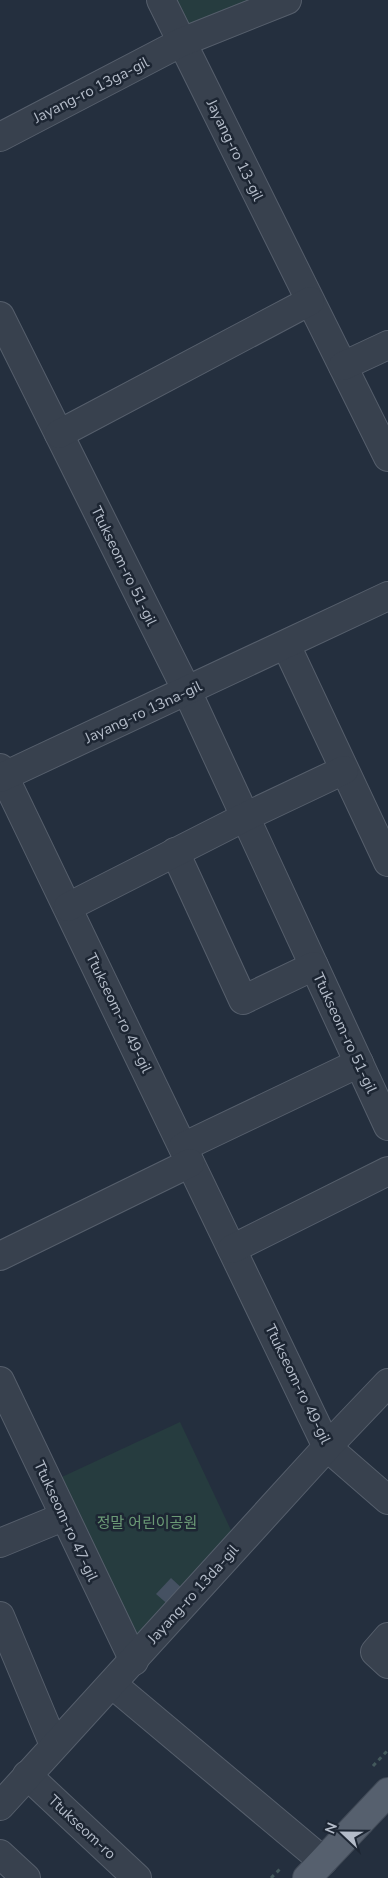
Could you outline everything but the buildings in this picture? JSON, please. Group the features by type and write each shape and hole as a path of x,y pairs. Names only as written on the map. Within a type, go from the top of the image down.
{"main road":[{"path":"315,1870 388,1792"}],"street":[{"name":"Jayang-ro 13-gil","path":"161,0 388,457"},
{"name":"Jayang-ro 13ga-gil","path":"0,137 182,42 287,0"},
{"path":"59,434 310,301"},
{"name":"Ttukseom-ro 51-gil","path":"2,324 187,691 388,1126"},
{"path":"343,366 388,345"},
{"name":"Jayang-ro 13na-gil","path":"2,774 187,691 388,596"},
{"path":"286,645 388,862"},
{"path":"68,907 245,817 344,770"},
{"name":"Ttukseom-ro 49-gil","path":"2,774 68,907 327,1447 388,1500"},
{"name":"Ttukseom-ro 51-gil","path":"175,852 244,1000 314,966"},
{"path":"0,1256 359,1063"},
{"path":"232,1249 388,1171"},
{"name":"Ttukseom-ro 47-gil","path":"0,1381 63,1517 134,1660"},
{"name":"Jayang-ro 13da-gil","path":"0,1806 327,1447 388,1384"},
{"path":"0,1543 63,1517"},
{"path":"0,1616 54,1745"},
{"path":"388,1637 375,1652 388,1664"},
{"path":"112,1684 315,1870"},
{"name":"Ttukseom-ro","path":"27,1775 137,1878"},
{"path":"0,1854 26,1878"}],"green space":[{"path":"161,0 287,0 182,42"},
{"name":"정말 어린이공원","path":"180,1422 238,1545 134,1661 49,1483"}]}
